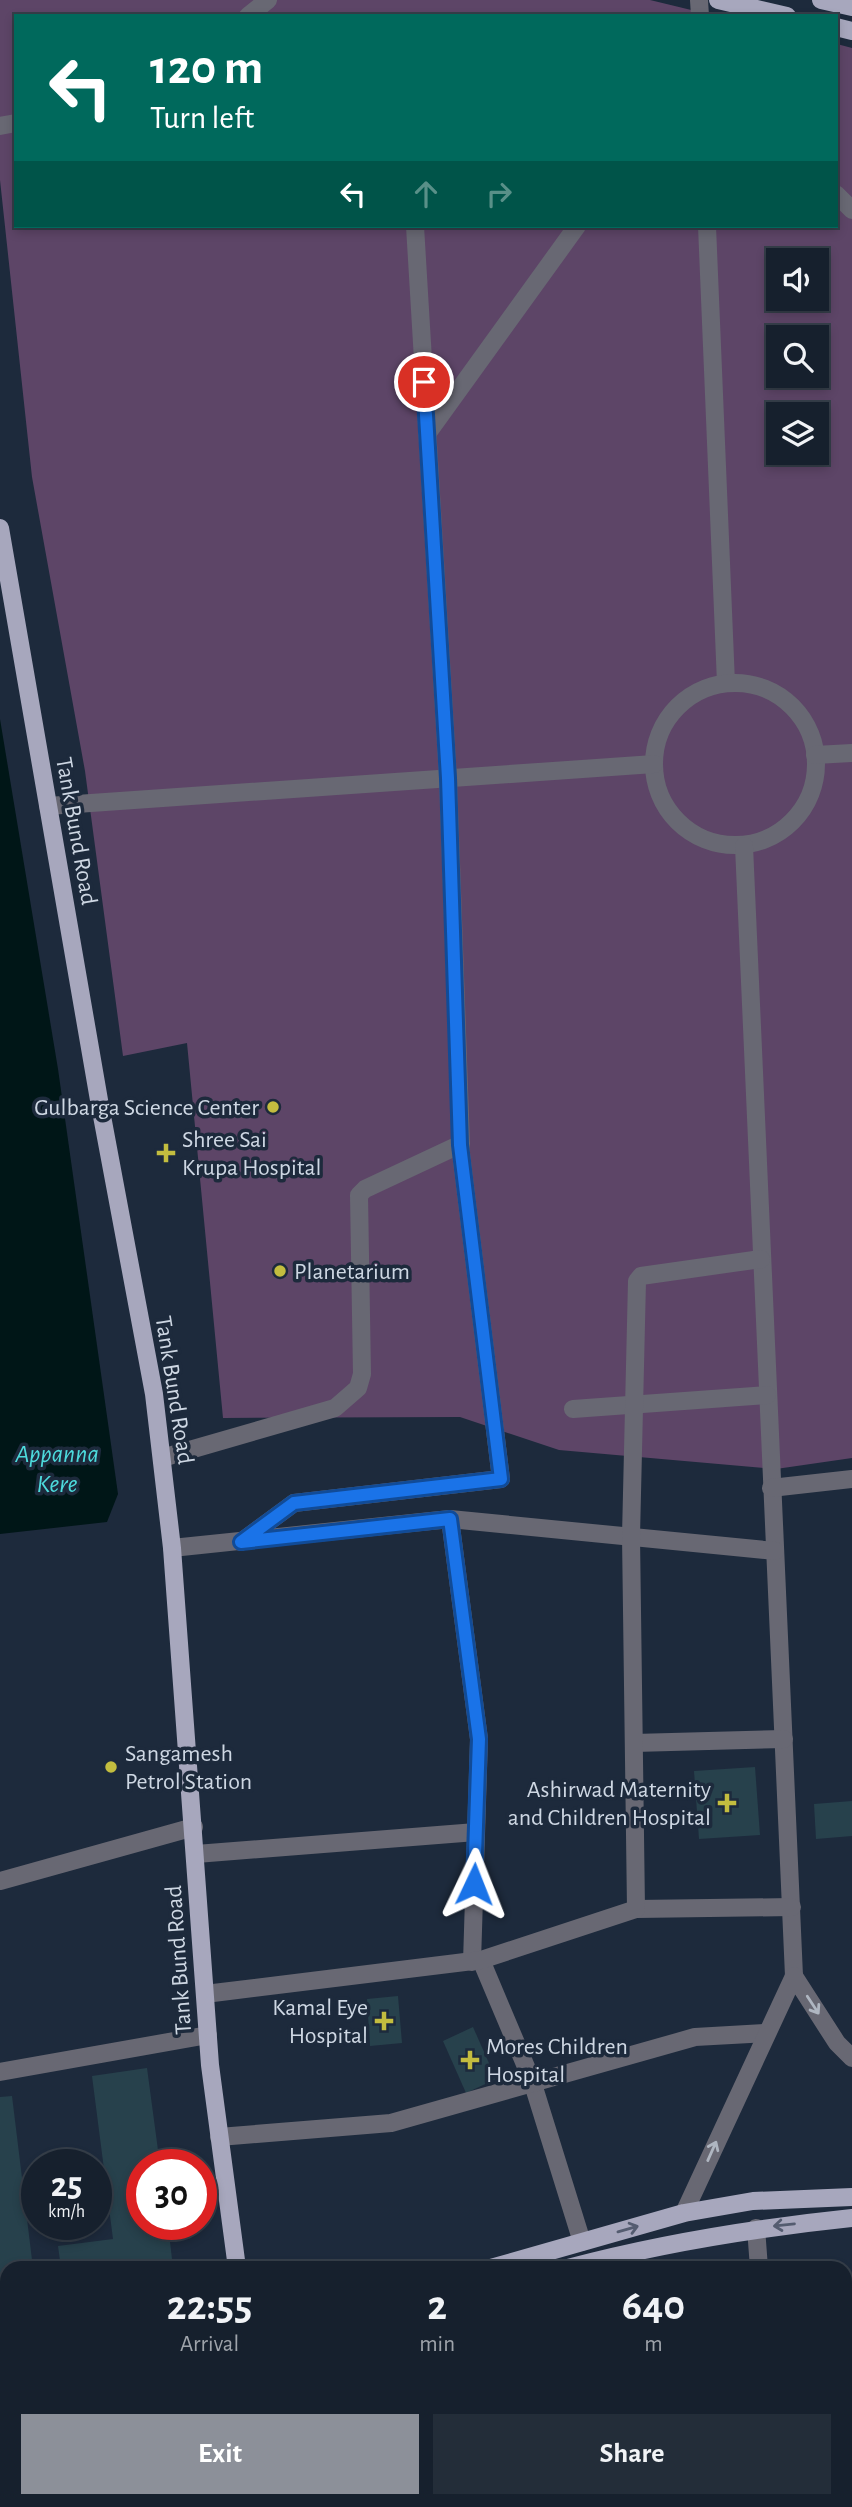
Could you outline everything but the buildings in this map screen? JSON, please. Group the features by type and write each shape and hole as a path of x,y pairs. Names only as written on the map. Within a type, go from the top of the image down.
{"main road":[{"path":"718,0 778,14"},
{"path":"821,0 852,7"},
{"name":"Tank Bund Road","path":"0,528 154,1394 172,1548 208,2035 236,2261"},
{"path":"516,2261 684,2213 753,2201 852,2197"},
{"path":"594,2261 635,2250 755,2228 852,2218"}],"street":[{"path":"250,14 268,0"},
{"path":"838,196 852,210"},
{"path":"241,1542 294,1503 501,1479 460,1145 448,778 415,228"},
{"path":"427,434 576,228"},
{"path":"708,228 726,683"},
{"path":"747,682 774,691 788,701 811,732 817,770 807,805 778,835 744,846 710,842 681,826 662,800 654,764 662,727 681,703 716,684 726,683 747,682"},
{"path":"815,755 852,753"},
{"path":"48,806 654,764"},
{"path":"684,2213 794,1976 744,846"},
{"path":"162,1458 335,1408 358,1388 362,1374 359,1195 365,1189 460,1145"},
{"path":"636,1909 631,1535 639,1277 761,1259"},
{"path":"573,1409 767,1395"},
{"path":"771,1488 852,1479"},
{"path":"450,1519 479,1739 476,1961 532,2081 582,2242"},
{"path":"172,1548 450,1519 775,1551"},
{"path":"634,1743 784,1739"},
{"path":"0,1881 194,1827"},
{"path":"196,1854 476,1832"},
{"path":"205,1994 476,1961 636,1909 792,1907"},
{"path":"794,1976 838,2043 852,2058"},
{"path":"219,2137 391,2123 695,2037 766,2033"},
{"path":"0,2072 208,2035"},
{"path":"755,2228 758,2261"}],"shaded area":[{"path":"0,0 650,0 708,14 14,14 14,228 838,228 838,44 852,48 852,1458 776,1469 559,1450 460,1417 223,1418 187,1043 123,1056 85,771 32,477 0,180"}],"water":[{"name":"Appanna Kere","path":"0,719 58,1069 118,1494 107,1522 0,1534"}],"place":[{"name":"Gulbarga Science Center","path":"273,1107"},
{"name":"Shree Sai Krupa Hospital","path":"166,1153"},
{"name":"Planetarium","path":"280,1271"},
{"name":"Sangamesh Petrol Station","path":"111,1767"},
{"name":"Ashirwad Maternity and Children Hospital","path":"727,1803"},
{"name":"Kamal Eye Hospital","path":"384,2021"},
{"name":"Mores Children Hospital","path":"470,2060"}],"route":[{"path":"424,382 448,778 460,1145 501,1479 294,1503 241,1542 450,1519 479,1739 474,1884"}]}
